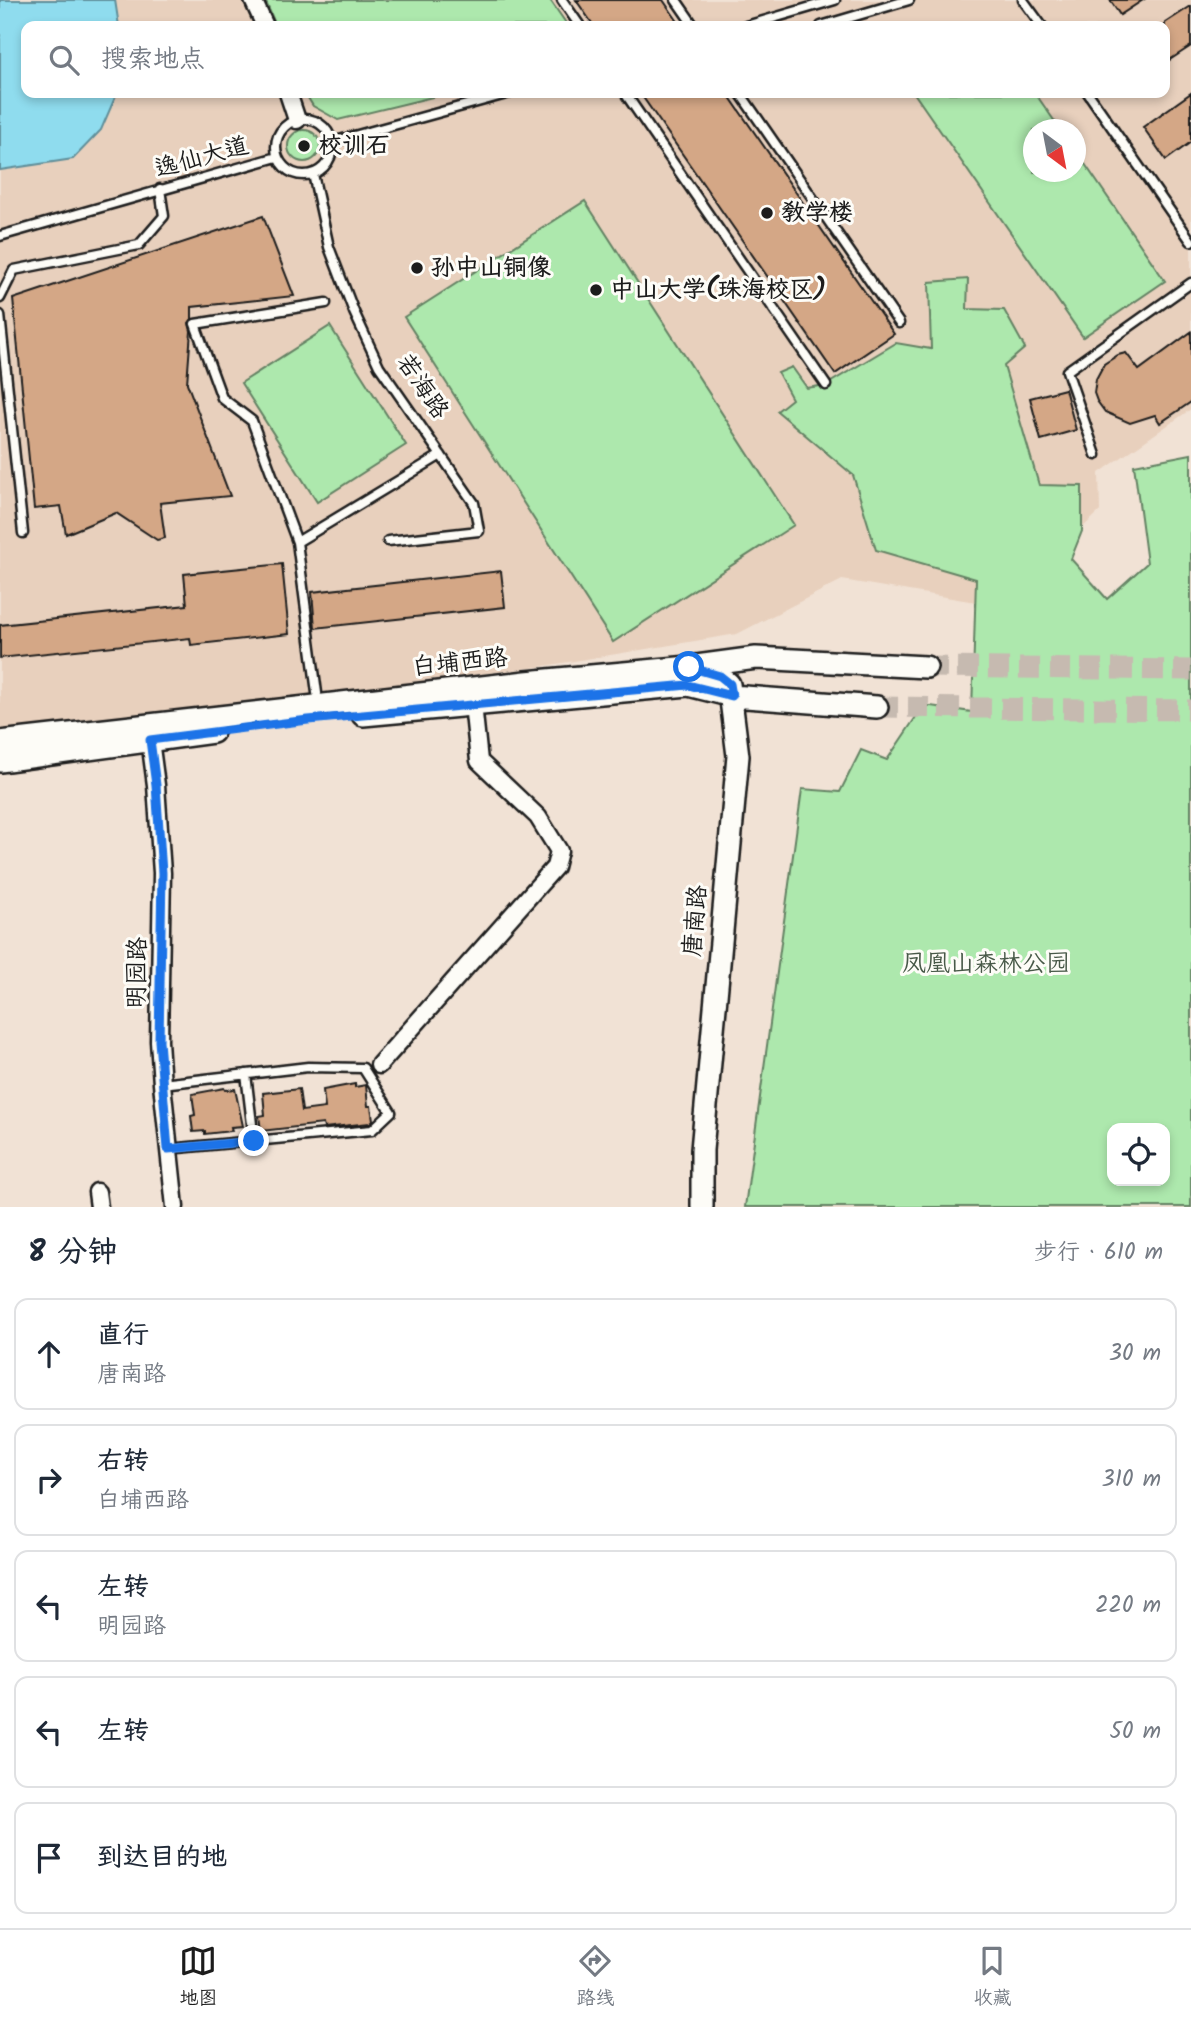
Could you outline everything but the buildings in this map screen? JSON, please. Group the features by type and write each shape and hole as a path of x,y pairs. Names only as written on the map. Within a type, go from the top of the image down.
{"main road":[{"name":"白埔西路","path":"0,761 308,720 473,704 689,676 756,658 926,667"},
{"name":"白埔西路","path":"0,741 526,682 689,676 732,696 877,707"},
{"name":"唐南路","path":"689,676 714,698 727,729 730,765 690,1158 690,1207"},
{"name":"唐南路","path":"702,1207 702,1150 738,756 732,696"}],"street":[{"path":"253,0 263,21"},
{"path":"290,98 297,120"},
{"path":"379,1065 555,867 559,851 538,817 478,761 473,704"},
{"name":"明园路","path":"150,740 162,873 159,1041 175,1207"}],"lane":[{"path":"562,0 577,21"},
{"path":"676,0 691,21"},
{"path":"763,21 835,0"},
{"path":"838,21 909,0"},
{"path":"1023,0 1038,21"},
{"path":"332,142 492,98"},
{"path":"628,98 826,385"},
{"path":"743,98 899,323"},
{"path":"1091,98 1191,241"},
{"path":"297,120 316,121 323,126 332,142 326,165 313,174 288,171 277,157 277,139 282,130 297,120"},
{"name":"逸仙大道","path":"0,236 277,157"},
{"name":"若海路","path":"313,174 329,247 354,312 379,366 474,503 479,531 388,541"},
{"path":"0,298 13,270 139,245 164,216 160,189"},
{"path":"1096,455 1067,372 1191,283"},
{"path":"317,693 297,542 252,421 222,398 195,324 326,303"},
{"path":"0,315 23,533"},
{"path":"297,542 441,455"},
{"path":"162,1084 308,1067 363,1068 391,1112 372,1130 168,1149"},
{"path":"246,1074 254,1141"}],"shaded area":[{"name":"中山大学(珠海校区)","path":"0,0 1191,0 1191,409 1099,473 1100,511 1000,606 842,580 737,634 538,667 0,733"}],"green space":[{"path":"265,0 550,0 565,21 274,21"},
{"path":"308,98 428,98 338,120 313,106"},
{"path":"917,98 1038,98 1053,119 1023,119 1023,182 1086,182 1086,166 1165,281 1083,337"},
{"path":"304,130 315,135 320,146 315,157 304,162 293,157 288,146 293,135"},
{"path":"585,201 794,525 613,642 404,317"},
{"name":"凤凰山森林公园","path":"968,279 967,309 1004,310 1025,348 1004,366 1039,485 1082,486 1082,531 1071,559 1107,599 1147,563 1134,465 1191,454 1191,1207 745,1207 802,789 840,792 861,750 887,760 924,705 972,712 976,579 876,550 853,475 777,411 792,399 778,373 792,367 807,388 826,385 896,343 931,349 929,282"},
{"path":"330,326 406,445 317,502 241,383"}],"water":[{"path":"0,0 115,0 118,21 21,21 21,98 115,98 101,130 73,159 0,170"}],"tunnel":[{"path":"926,667 1191,670"},
{"path":"877,707 1191,710"}],"place":[{"name":"校训石","path":"304,146"},
{"name":"教学楼","path":"767,213"},
{"name":"孙中山铜像","path":"417,268"},
{"name":"中山大学(珠海校区)","path":"596,290"}],"route":[{"path":"254,1141 168,1149 159,1041 162,873 150,740 308,720 688,685 732,696 730,684 720,676 689,667"}]}
